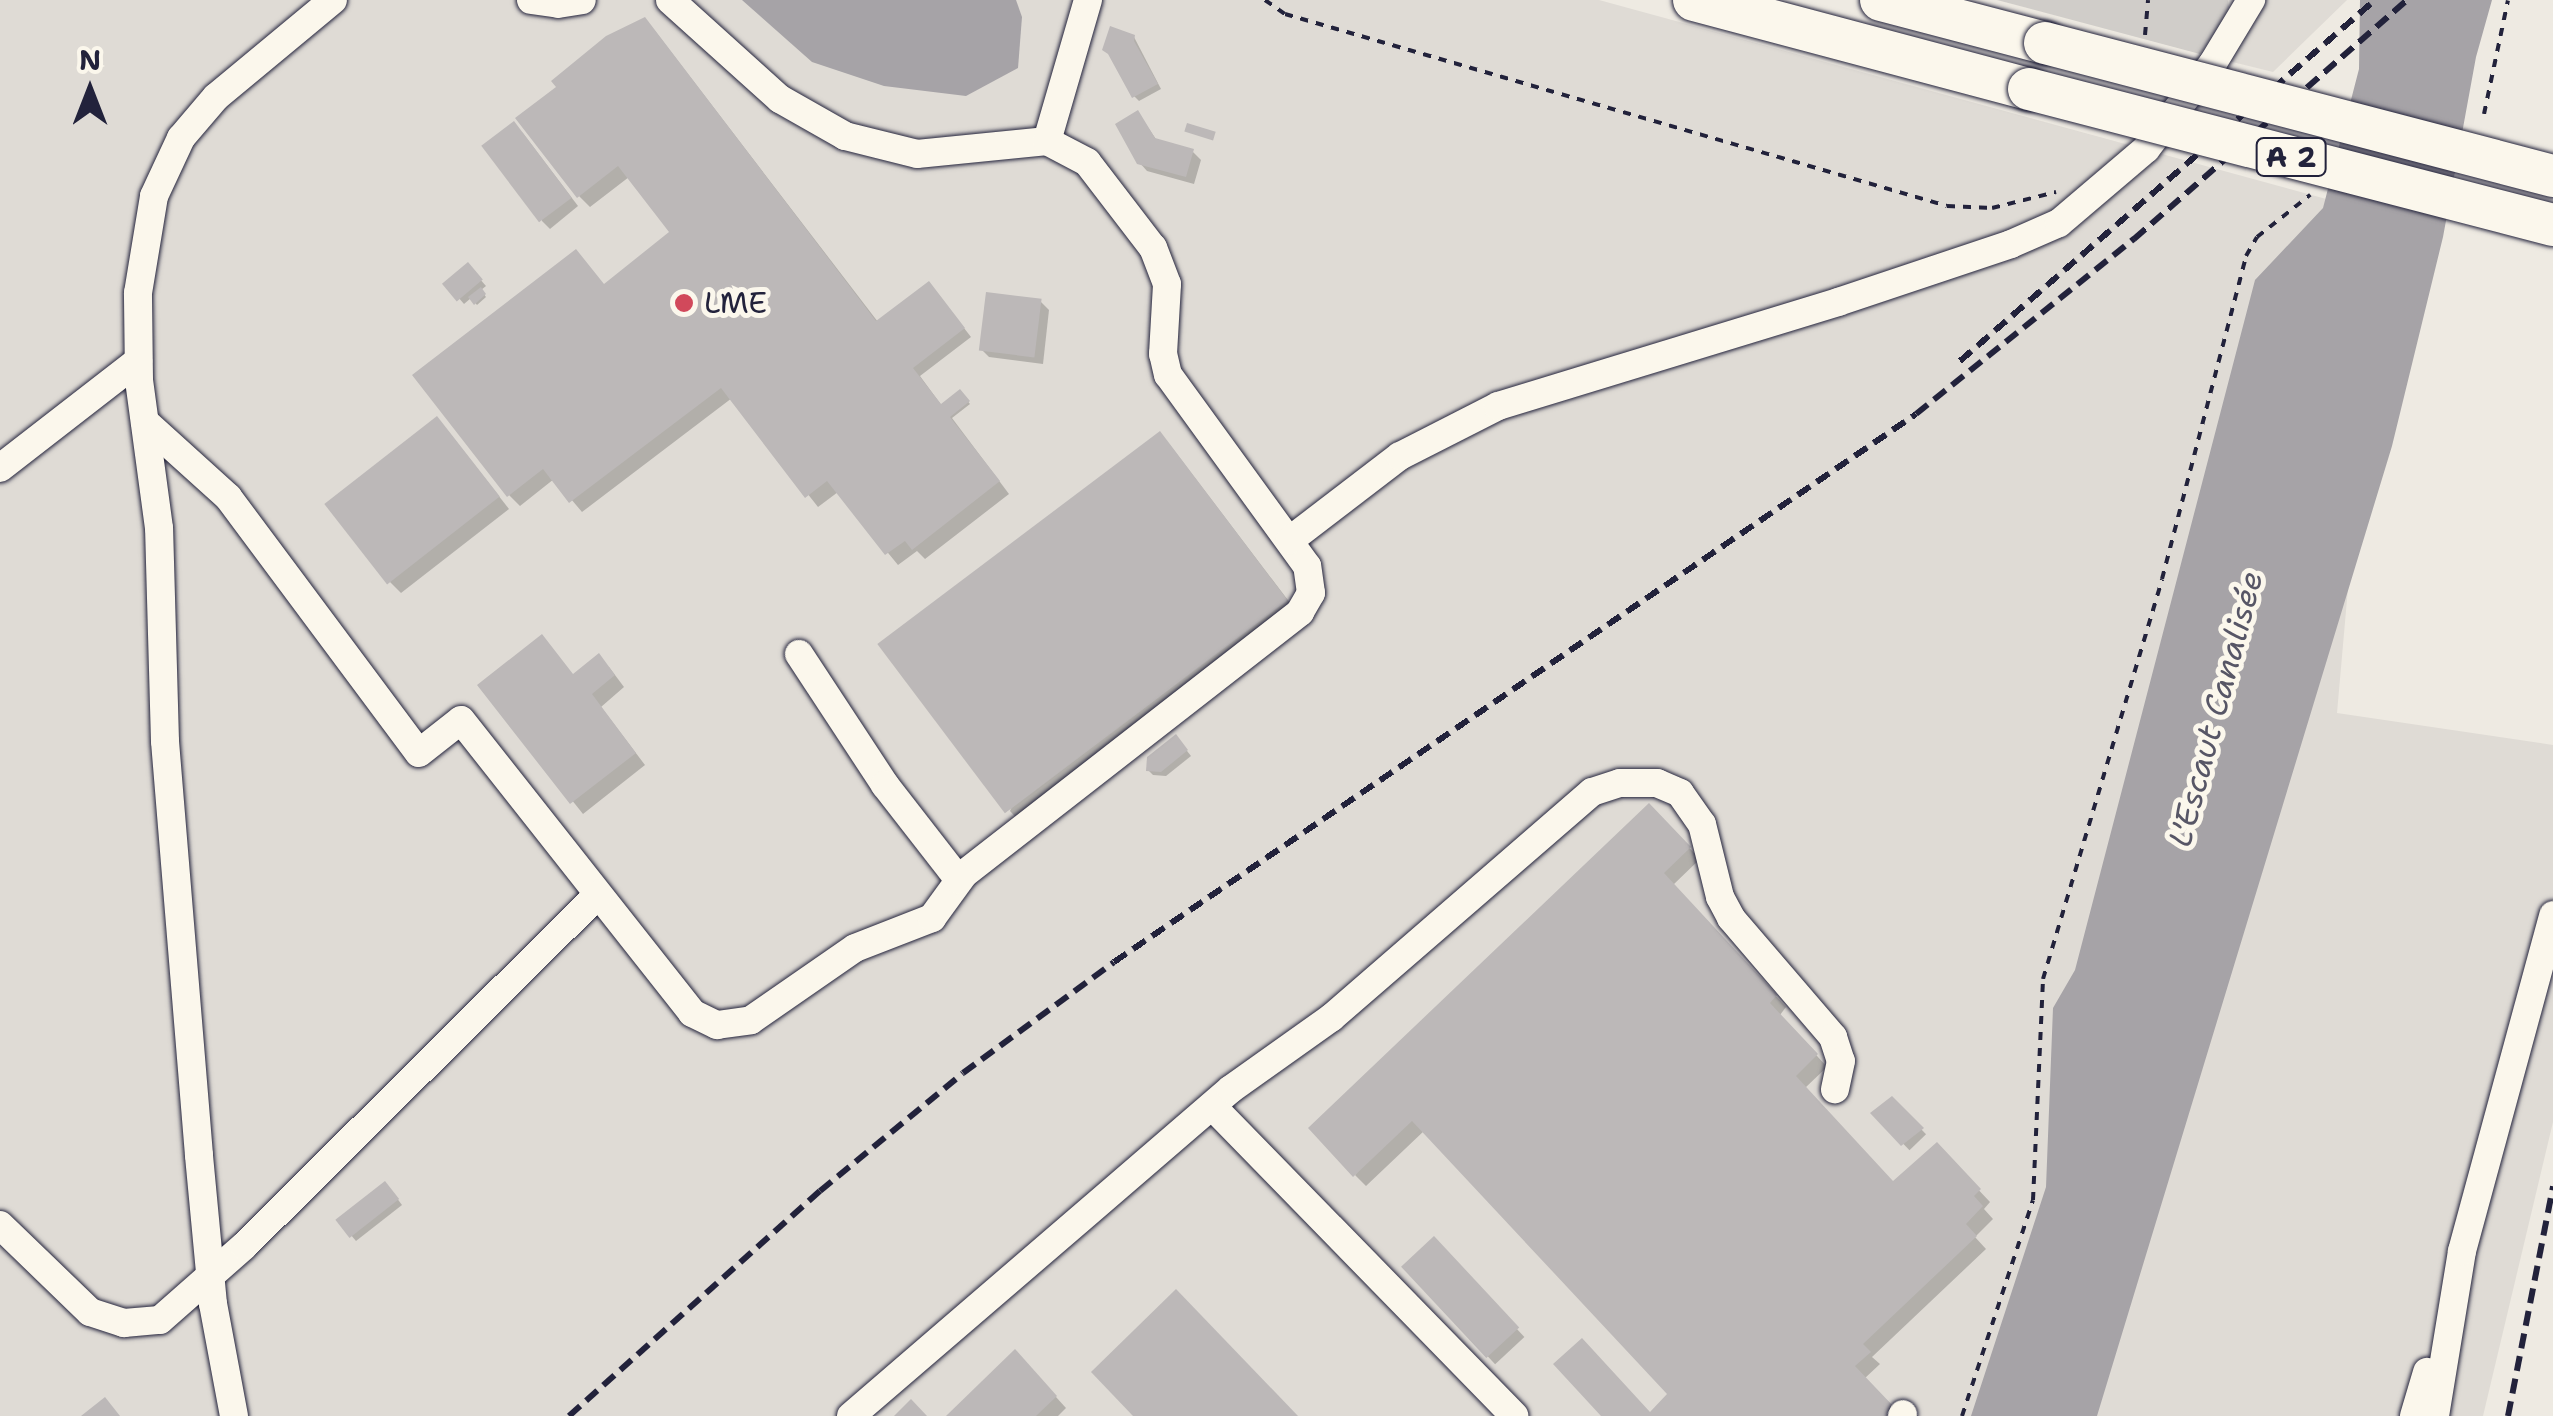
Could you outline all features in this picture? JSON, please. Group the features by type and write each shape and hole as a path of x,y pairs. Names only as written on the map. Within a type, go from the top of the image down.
{"highway":[{"name":"A 2","path":"1694,0 2553,224"},
{"name":"A 2","path":"1881,0 2553,176"}],"lane":[{"path":"234,1416 210,1279 166,764 159,528 138,361 138,292 144,236 154,196 174,151 216,97 332,0"},
{"path":"531,0 582,0"},
{"path":"145,422 228,497 419,752 461,720 692,1013 709,1024 729,1026 761,1015 864,944 925,922 944,906 959,880 1300,612 1312,584 1307,566 1290,540 1168,375 1163,354 1167,284 1153,248 1087,162 1047,141 918,154 845,136 780,99 670,0"},
{"path":"1047,141 1088,0"},
{"path":"1290,540 1400,456 1498,406 1824,306 2011,244 2059,222 2146,149 2213,63 2251,0"},
{"path":"0,468 138,361"},
{"path":"799,654 885,785 959,880"},
{"path":"850,1416 1212,1106 1332,1018 1592,792 1620,783 1657,783 1680,793 1702,824 1720,897 1731,918 1833,1037 1841,1061 1835,1089"},
{"path":"0,1225 78,1304 113,1321 160,1320 210,1279 598,894"},
{"path":"2414,1416 2553,916"},
{"path":"1212,1106 1515,1416"},
{"path":"2435,1416 2462,1251"}],"path":[{"path":"1266,0 1284,14 1932,202 1980,208 2025,202"},
{"path":"2484,114 2508,0"},
{"path":"1962,1416 2033,1200 2043,979 2162,579 2246,256 2263,231 2311,194"}],"shaded area":[{"path":"0,0 1599,0 2381,214 2337,713 2553,745 2553,1122 2483,1416 0,1416"},
{"path":"1997,0 2228,0 2230,13 2200,54"},
{"path":"2228,0 2347,0 2273,72 2200,54 2230,13"}],"water":[{"path":"742,0 1016,0 1022,17 1018,68 966,96 884,86 812,62"},
{"name":"L'Escaut Canalisée","path":"2360,0 2492,0 2476,57 2443,237 2392,446 2097,1416 1971,1416 2046,1187 2053,1008 2075,970 2255,280 2323,208 2359,69"}],"building":[{"name":"LME","path":"645,17 876,321 929,281 965,328 913,368 941,404 960,389 970,401 950,417 1000,481 912,550 905,541 885,555 827,481 805,498 721,388 569,503 543,469 507,497 412,375 576,249 604,284 669,232 618,166 577,198 515,118 556,87 551,81 606,36"},
{"path":"1110,26 1135,35 1134,41 1158,84 1132,98 1102,50"},
{"path":"1138,110 1155,138 1194,149 1186,177 1137,164 1115,124"},
{"path":"514,121 572,198 539,222 481,146"},
{"path":"1187,123 1216,132 1213,140 1184,132"},
{"path":"468,262 483,280 457,301 442,284"},
{"path":"481,287 486,294 474,305 468,297"},
{"path":"986,292 1042,299 1034,357 979,351"},
{"path":"437,416 500,496 387,584 324,504"},
{"path":"1160,431 1288,600 1005,813 877,644"},
{"path":"542,634 573,674 599,653 615,675 592,694 636,753 570,804 477,685"},
{"path":"1176,734 1188,750 1161,772 1146,771 1147,757"},
{"path":"1649,803 1691,847 1664,873 1777,995 1770,1003 1818,1054 1796,1076 1893,1181 1937,1142 1981,1189 1974,1196 1983,1206 1966,1224 1977,1236 1863,1344 1871,1352 1855,1366 1895,1408 1891,1416 1601,1416 1553,1364 1582,1338 1650,1412 1667,1394 1412,1121 1353,1177 1308,1128"},
{"path":"1892,1096 1924,1128 1901,1146 1870,1113"},
{"path":"385,1181 399,1199 350,1238 335,1220"},
{"path":"1434,1236 1519,1327 1486,1358 1401,1267"},
{"path":"1176,1289 1298,1416 1133,1416 1091,1372"},
{"path":"1015,1349 1057,1396 1036,1416 946,1416"},
{"path":"105,1397 120,1416 81,1416"},
{"path":"911,1399 927,1416 894,1416"}],"railway":[{"path":"1960,361 2375,0"},
{"path":"569,1416 820,1191 963,1073 1114,962 1916,414 2134,239 2407,0"},
{"path":"2508,1416 2553,1186"}],"place":[{"name":"LME","path":"684,303"}]}
